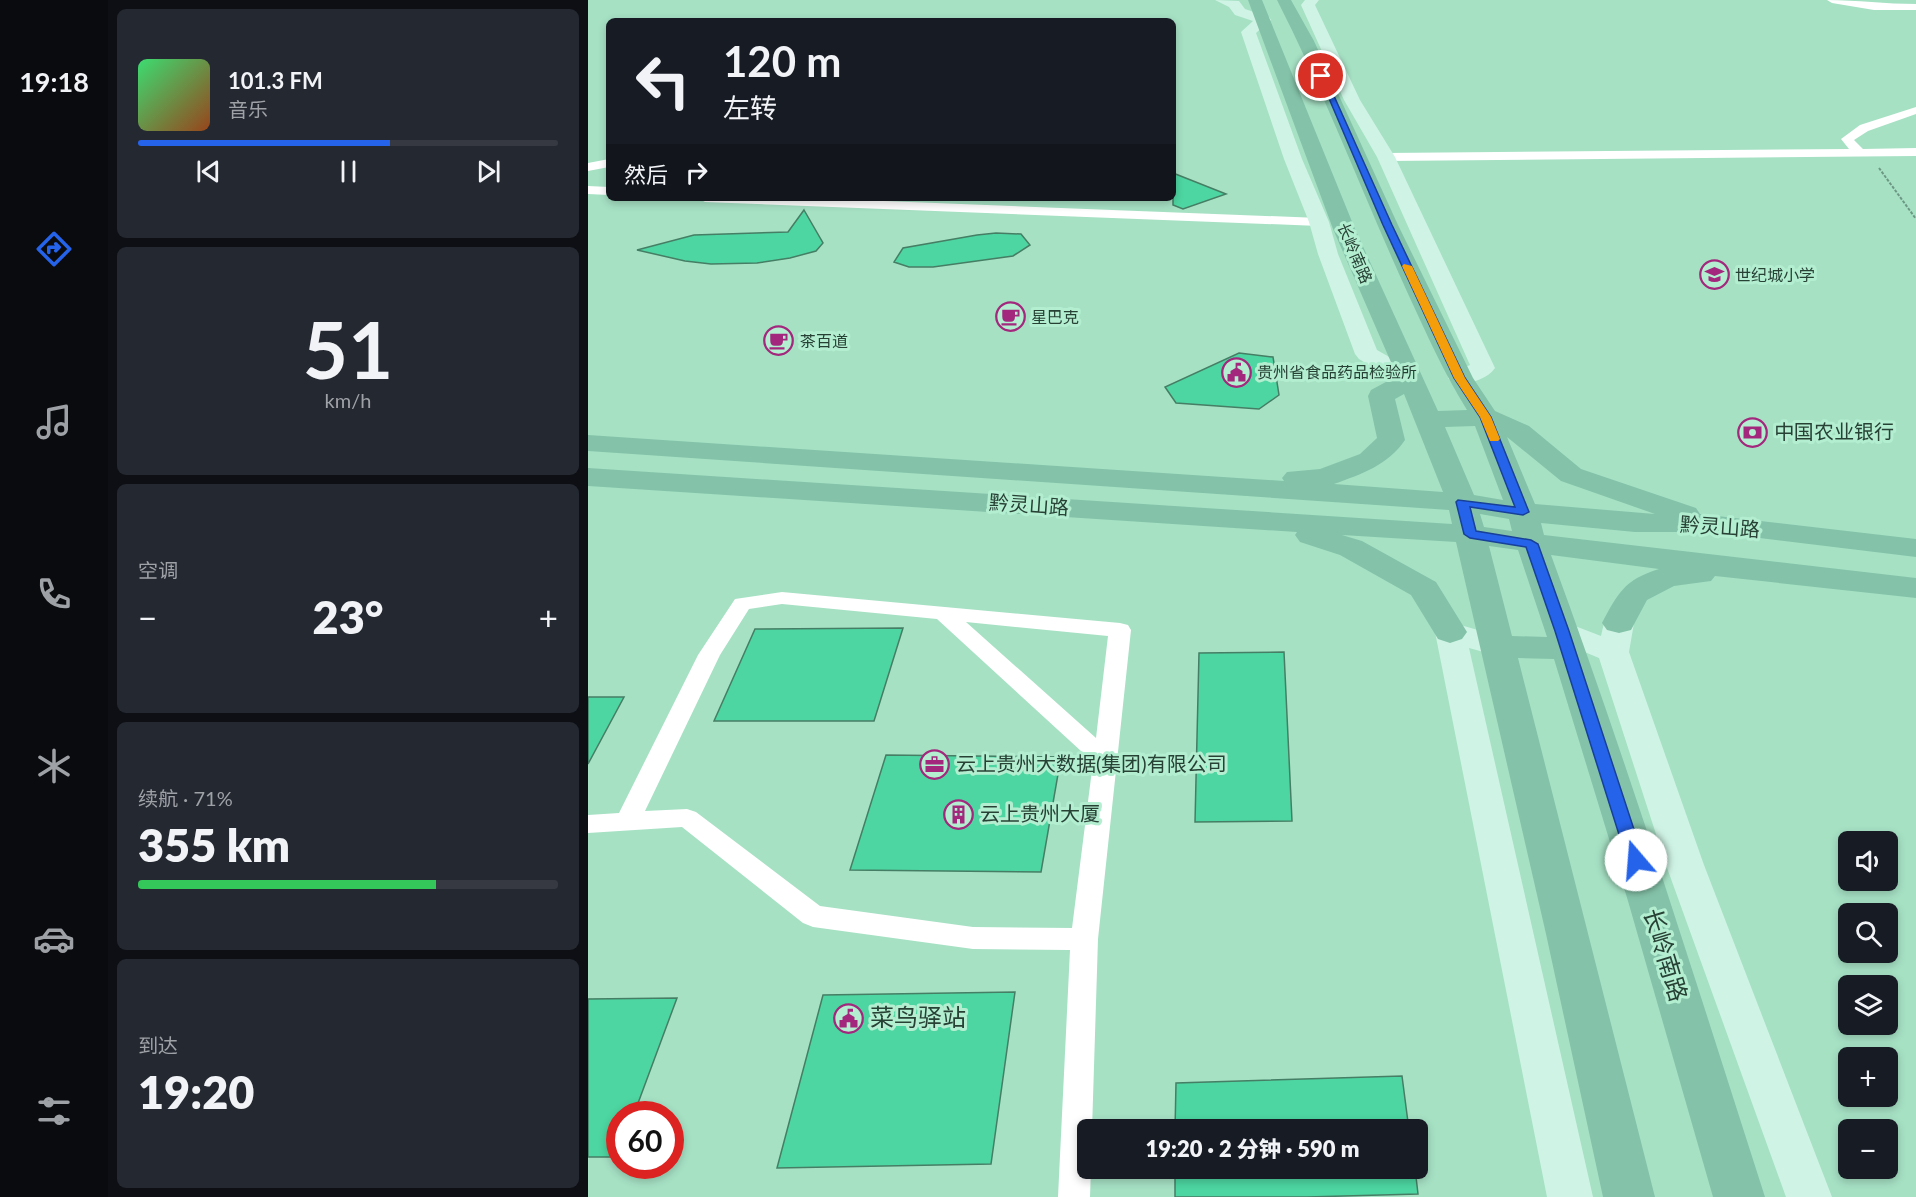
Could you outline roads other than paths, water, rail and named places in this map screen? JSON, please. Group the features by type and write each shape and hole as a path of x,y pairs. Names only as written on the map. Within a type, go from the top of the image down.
{"main road":[{"path":"1222,0 1233,4 1240,12 1259,9 1299,10"},
{"path":"1259,9 1248,32 1293,159 1319,222 1328,254 1367,354 1411,379"},
{"name":"长岭南路","path":"1259,9 1344,229 1411,379 1466,518 1629,1197"},
{"path":"1299,10 1386,157 1483,368 1460,378"},
{"path":"1299,10 1388,225 1460,378 1485,417 1523,512"},
{"path":"1411,379 1381,396 1391,440 1370,460 1324,478 1281,478 1236,489 1247,503 1250,519 1351,548 1424,589 1450,632 1570,1197"},
{"path":"1427,420 1485,417 1519,432 1571,475 1710,523 1714,567"},
{"name":"黔灵山路","path":"588,443 1236,489 1466,518 1531,544 1714,567 1916,588"},
{"name":"黔灵山路","path":"588,477 1250,519 1466,518 1523,512 1635,523 1710,523 1916,548"},
{"name":"长岭南路","path":"1523,512 1531,544 1565,640 1649,902 1739,1197"},
{"path":"1750,570 1667,577 1634,594 1616,638 1685,865 1809,1197"},
{"path":"1450,632 1498,646 1616,638"}],"street":[{"path":"1832,0 1875,7 1916,8"},
{"path":"1860,153 1847,139 1863,128 1916,110"},
{"path":"1386,157 1916,152"},
{"path":"588,166 606,163"},
{"path":"588,190 606,191"},
{"path":"793,201 1319,222"},
{"path":"627,822 709,655 742,604 782,598 1120,630 1084,939 1074,1197"},
{"path":"943,613 1105,760"},
{"path":"588,824 687,818 813,916 973,938 1084,939"}],"place":[{"name":"世纪城小学","path":"1714,275"},
{"name":"星巴克","path":"1010,317"},
{"name":"茶百道","path":"779,341"},
{"name":"贵州省食品药品检验所","path":"1236,372"},
{"name":"中国农业银行","path":"1753,432"},
{"name":"云上贵州大数据(集团)有限公司","path":"935,764"},
{"name":"云上贵州大厦","path":"959,814"},
{"name":"菜鸟驿站","path":"849,1018"}]}
